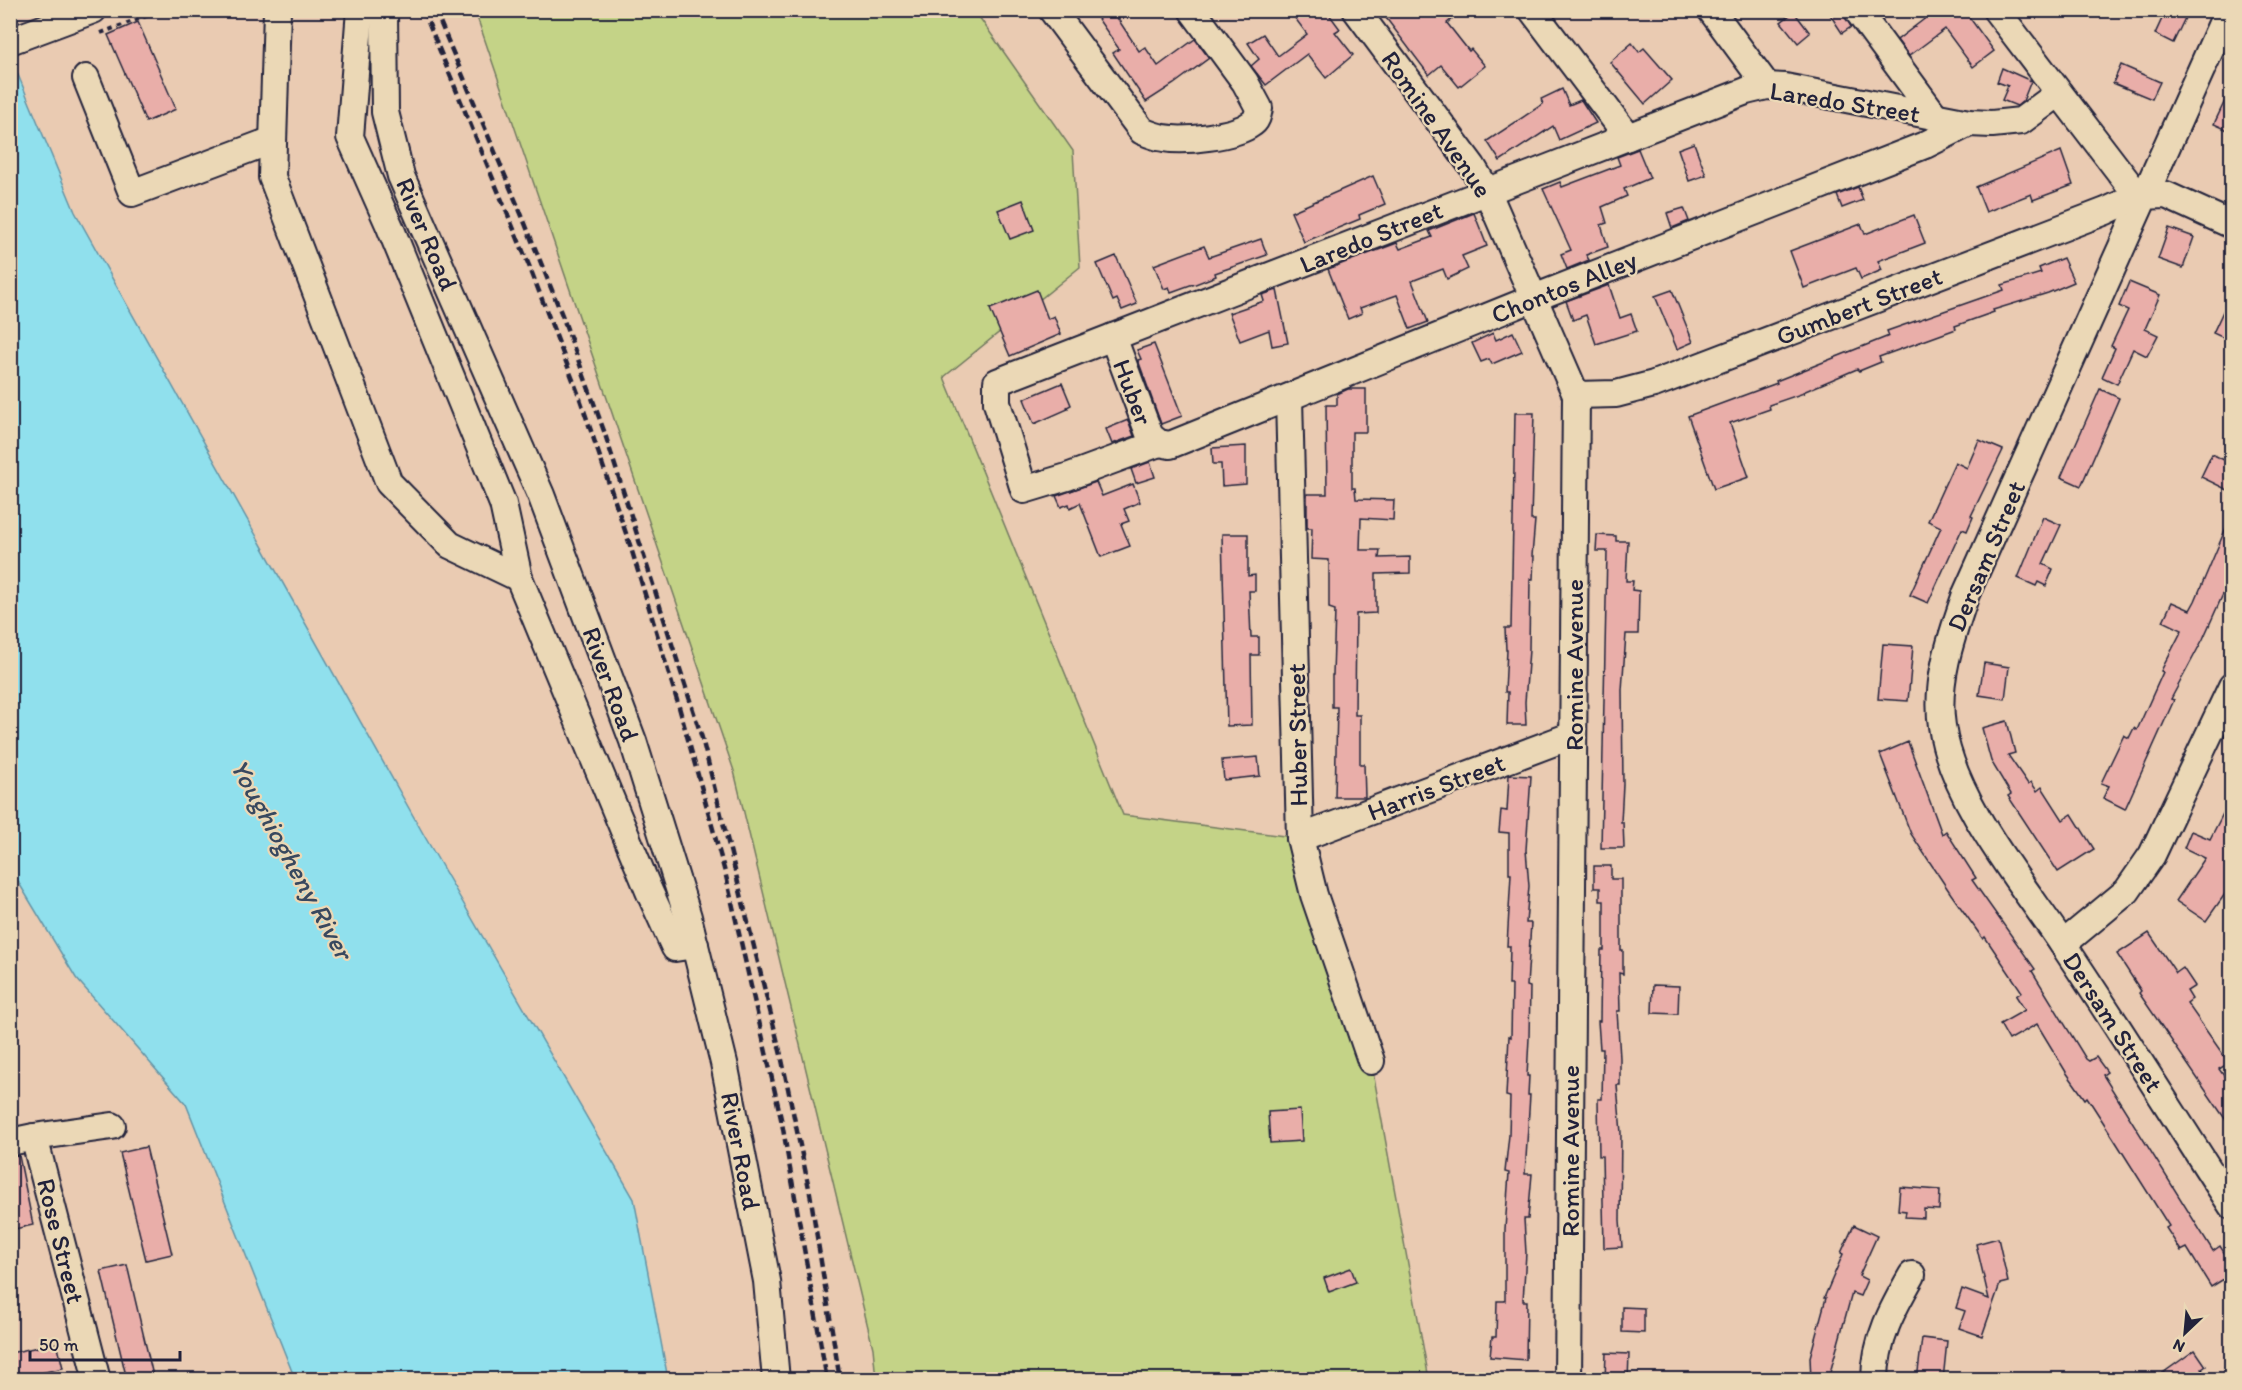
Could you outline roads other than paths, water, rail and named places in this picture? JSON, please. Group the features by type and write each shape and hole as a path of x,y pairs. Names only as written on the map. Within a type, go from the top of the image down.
{"street":[{"path":"10,41 93,10"},
{"path":"277,10 272,177 388,483 450,545 519,578"},
{"path":"360,10 350,137 390,226 503,504 519,578 649,891 675,948 695,945"},
{"name":"River Road","path":"384,10 385,112 401,176 541,495 633,741 688,917 724,1063 767,1281 776,1380"},
{"path":"1052,10 1142,131 1165,139 1195,139 1236,131 1252,124 1259,108 1245,82 1192,10"},
{"path":"1532,10 1628,137"},
{"path":"1711,10 1767,86"},
{"path":"1857,10 1935,116"},
{"path":"1996,10 2059,93 2142,195 2166,195 2232,225"},
{"name":"Romine Avenue","path":"1359,11 1472,166 1487,191 1576,395 1568,1380"},
{"name":"Dersam Street","path":"2227,22 2142,195 1966,594 1951,637 1942,680 1941,726 1956,777 1990,838 2063,944 2232,1206"},
{"path":"86,78 132,193 273,140"},
{"name":"Laredo Street","path":"1024,490 997,403 997,382 1746,91 1767,86 1785,87 1969,123 1992,124 2021,121 2059,93"},
{"name":"Chontos Alley","path":"1024,490 1067,477 1159,442 1170,445 1534,298 1925,145 1969,123"},
{"name":"Gumbert Street","path":"1576,395 1616,394 1654,384 2106,211 2142,195"},
{"name":"Huber","path":"1113,337 1150,436 1159,442"},
{"name":"Huber Street","path":"1289,398 1300,838 1314,895 1371,1061"},
{"path":"2063,944 2127,891 2152,855 2232,686"},
{"name":"Harris Street","path":"1300,838 1573,735"},
{"path":"22,1140 112,1126"},
{"name":"Rose Street","path":"22,1140 97,1380"},
{"path":"1875,1380 1879,1344 1888,1318 1912,1275"}],"water":[{"name":"Youghiogheny River","path":"11,58 75,212 425,837 634,1199 668,1379 295,1379 186,1104 76,978 11,870"}],"railway":[{"path":"423,10 530,268 578,393 631,548 679,707 726,876 782,1123 827,1380"},
{"path":"435,10 562,315 604,431 702,738 781,1055 810,1193 840,1380"}]}
